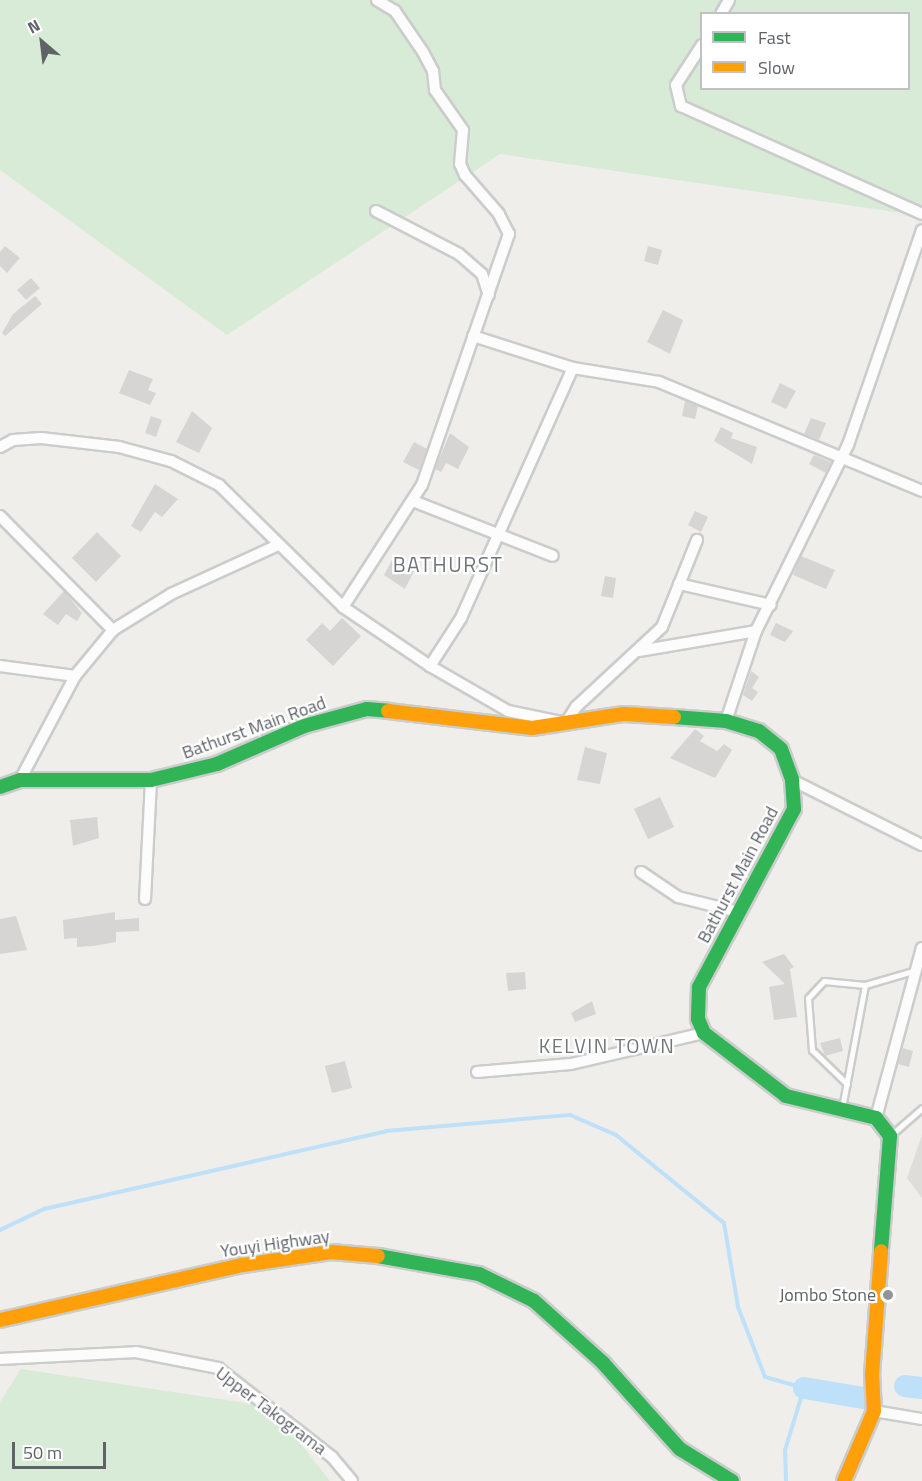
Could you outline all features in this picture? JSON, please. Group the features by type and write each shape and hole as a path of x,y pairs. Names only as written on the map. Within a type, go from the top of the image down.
{"street":[{"path":"343,607 413,501 489,295 509,234 499,214 465,175 460,164 463,130 435,90 433,71 423,52 395,10 376,0"},
{"path":"700,48 676,85 681,106 922,214"},
{"path":"376,211 459,254 482,274 489,295"},
{"path":"726,721 756,631 771,605 841,460 922,230"},
{"path":"473,336 573,368 659,382 841,460 922,490"},
{"path":"430,666 461,618 573,368"},
{"path":"0,447 13,440 41,438 119,447 171,461 219,485 343,607 430,666 508,711 566,723 576,707 639,651 662,627 697,540"},
{"path":"413,501 553,556"},
{"path":"0,516 114,630"},
{"path":"20,780 75,676 114,630 171,594 278,545"},
{"path":"679,584 771,605"},
{"path":"639,651 756,631"},
{"path":"0,666 75,676"},
{"name":"Bathurst Main Road","path":"0,787 20,780 151,780 217,764 304,726 367,708 532,728 624,714 726,721 759,730 781,749 792,780 794,809 699,987 698,1019 704,1033"},
{"path":"145,899 151,780"},
{"path":"792,780 922,845"},
{"path":"641,872 678,897 739,912"},
{"path":"876,1118 922,948"},
{"path":"477,1072 571,1064 704,1033 786,1096 876,1118 890,1136 872,1376 874,1411 844,1481"},
{"name":"Youyi Highway","path":"0,1320 243,1264 331,1252 407,1258 479,1274 534,1301 603,1363 680,1449 732,1481"},
{"name":"Upper Takograma","path":"0,1359 136,1352 218,1368 332,1458 352,1481"},
{"path":"874,1411 922,1419"}],"lane":[{"path":"847,1084 812,1050 808,998 824,981 865,985 916,970"},
{"path":"842,1110 865,985"},
{"path":"890,1136 922,1108"}],"shaded area":[{"path":"922,1135 922,1198 907,1178"}],"green space":[{"path":"0,0 922,0 922,216 500,154 227,335 0,170"},
{"path":"21,1369 272,1407 330,1481 0,1481 0,1402"}],"building":[{"path":"5,246 20,258 7,273 0,266 0,252"},
{"path":"648,246 662,250 658,265 644,261"},
{"path":"31,278 40,288 26,300 17,290"},
{"path":"35,296 42,304 5,336 2,333 13,314"},
{"path":"663,310 683,320 670,354 647,342"},
{"path":"129,370 153,379 148,390 156,393 150,405 119,393"},
{"path":"780,383 796,391 786,409 771,402"},
{"path":"685,401 698,406 695,419 682,416"},
{"path":"192,411 212,428 199,453 176,442"},
{"path":"151,416 162,420 156,437 145,433"},
{"path":"811,418 826,423 819,440 804,434"},
{"path":"721,427 733,433 731,438 757,447 752,464 714,441"},
{"path":"450,433 469,447 458,469 446,463 441,472 435,469"},
{"path":"414,442 427,449 419,470 403,462"},
{"path":"814,455 831,462 826,473 809,464"},
{"path":"155,484 178,499 162,517 155,512 141,532 131,526"},
{"path":"695,511 708,517 701,532 688,525"},
{"path":"97,532 121,556 96,582 72,558"},
{"path":"801,556 835,570 826,589 793,575"},
{"path":"392,560 414,571 405,589 384,575"},
{"path":"605,576 616,578 613,598 601,596"},
{"path":"64,591 82,613 77,621 66,614 58,625 43,614"},
{"path":"342,618 361,636 333,666 306,640 322,623 330,631"},
{"path":"776,623 793,631 785,642 770,635"},
{"path":"751,671 759,677 752,688 758,692 752,701 743,695"},
{"path":"695,729 704,736 700,741 717,751 724,744 732,750 715,778 670,758"},
{"path":"585,747 607,753 600,784 577,780"},
{"path":"660,797 674,827 648,839 634,809"},
{"path":"97,817 99,838 73,846 70,820"},
{"path":"115,912 115,920 139,918 139,931 116,932 116,942 93,946 77,947 77,938 64,939 63,920"},
{"path":"16,916 27,950 0,954 0,919"},
{"path":"784,954 794,967 790,969 797,1017 774,1020 769,987 785,984 762,962"},
{"path":"525,972 526,989 508,991 506,973"},
{"path":"592,1001 596,1014 575,1022 571,1013"},
{"path":"840,1038 843,1051 825,1056 820,1043"},
{"path":"903,1048 913,1051 909,1067 898,1064"},
{"path":"345,1061 352,1088 332,1093 325,1066"}],"waterway":[{"path":"0,1230 44,1209 386,1131 570,1115 616,1135 724,1223 738,1307 765,1377 804,1388 785,1450 786,1481"},
{"path":"905,1386 922,1388"},
{"path":"804,1388 864,1398"}],"traffic: fast":[{"path":"0,787 20,780 151,780 217,764 304,726 367,709 388,711"},
{"path":"674,717 726,721 759,731 781,749 792,780 794,809 699,987 698,1019 704,1033 786,1096 876,1118 890,1136 881,1251"},
{"path":"378,1256 479,1274 534,1301 603,1363 680,1449 732,1481"}],"traffic: slow":[{"path":"388,711 532,728 624,714 674,717"},
{"path":"844,1481 874,1411 872,1375 881,1251"},
{"path":"0,1320 243,1265 331,1252 378,1256"}],"place":[{"name":"Jombo Stone","path":"888,1295"}],"district":[{"name":"BATHURST","path":"448,564"},
{"name":"KELVIN TOWN","path":"607,1045"}]}
